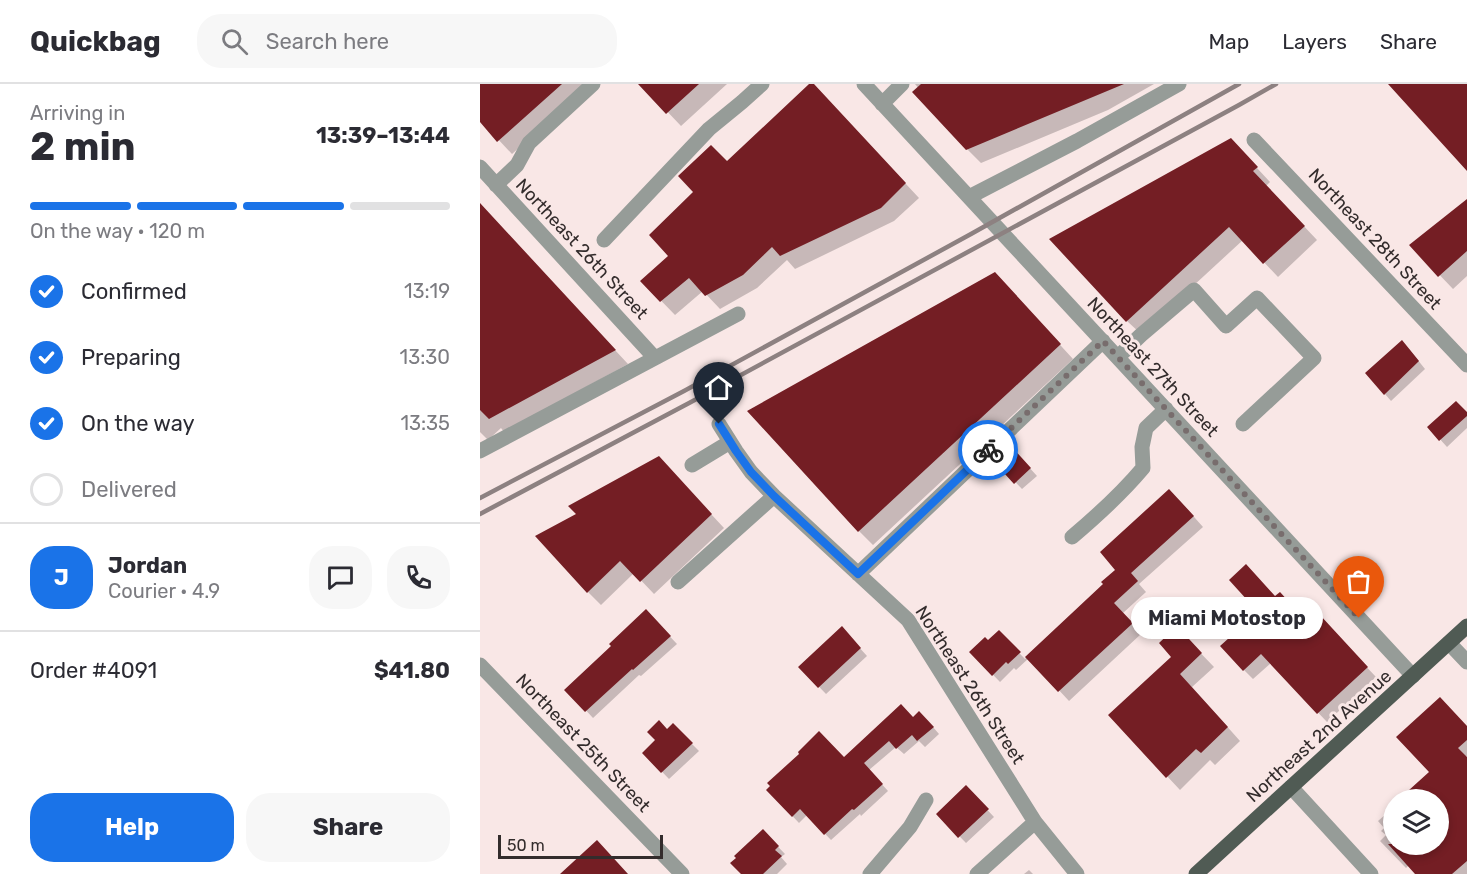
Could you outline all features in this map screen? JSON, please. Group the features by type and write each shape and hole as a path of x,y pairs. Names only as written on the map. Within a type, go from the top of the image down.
{"main road":[{"name":"Northeast 2nd Avenue","path":"1196,874 1467,626"}],"street":[{"path":"496,185 518,165 529,143 593,84"},
{"path":"604,240 709,129 762,84"},
{"name":"Northeast 27th Street","path":"864,84 1413,676"},
{"path":"882,104 902,84"},
{"path":"969,197 1077,141 1179,84"},
{"name":"Northeast 28th Street","path":"1254,140 1467,364"},
{"name":"Northeast 26th Street","path":"480,167 654,357"},
{"path":"1118,357 1194,290 1226,326 1257,298 1314,358 1243,424"},
{"path":"480,451 738,314"},
{"path":"858,574 1103,341"},
{"path":"1072,537 1143,468 1142,447 1146,428 1166,409"},
{"name":"Northeast 26th Street","path":"719,424 751,472 774,496 908,620 1035,822 1077,874"},
{"path":"692,465 730,442"},
{"path":"678,582 774,496"},
{"path":"1449,643 1467,662"},
{"name":"Northeast 25th Street","path":"480,665 682,874"},
{"path":"1291,788 1371,874"},
{"path":"870,874 910,827 926,800"},
{"path":"977,874 1035,822"}],"building":[{"path":"480,84 562,84 497,142 480,122"},
{"path":"638,84 699,84 666,114"},
{"path":"809,84 814,84 906,183 881,208 780,256 772,247 743,275 705,296 689,278 660,302 640,281 668,256 649,235 693,192 678,176 711,145 727,161"},
{"path":"921,84 1124,84 966,150 912,92"},
{"path":"1388,84 1467,84 1467,171"},
{"path":"1231,138 1258,167 1253,171 1305,226 1263,264 1229,227 1126,322 1049,239"},
{"path":"1467,199 1467,251 1438,277 1409,245"},
{"path":"480,203 616,350 489,419 480,410"},
{"path":"995,272 1061,344 858,532 747,411"},
{"path":"1402,340 1419,361 1384,395 1365,373"},
{"path":"1456,401 1467,412 1467,416 1439,441 1427,427"},
{"path":"1011,446 1031,468 1014,484 994,462"},
{"path":"659,456 712,514 640,582 620,561 587,593 535,536 576,514 568,506"},
{"path":"1169,489 1194,516 1131,573 1138,581 1114,603 1133,623 1058,692 1025,657 1115,570 1100,552"},
{"path":"1246,564 1275,596 1280,592 1310,625 1320,615 1368,667 1317,714 1261,654 1243,671 1220,646 1258,612 1229,580"},
{"path":"646,609 671,636 585,712 564,690"},
{"path":"842,626 861,648 818,688 798,667"},
{"path":"1177,626 1202,653 1180,674 1228,727 1201,753 1196,749 1166,778 1108,715 1171,657 1159,643"},
{"path":"999,630 1021,652 1008,664 1006,662 992,676 969,652 985,637 988,640"},
{"path":"1440,697 1467,726 1467,740 1458,748 1467,757 1467,861 1452,874 1415,874 1398,855 1449,855 1449,789 1410,789 1429,772 1396,737"},
{"path":"901,704 913,717 919,711 934,727 917,741 912,735 896,749 889,741 864,763 883,784 824,835 800,809 792,817 766,790 770,786 767,783 799,754 798,752 819,731 844,757"},
{"path":"659,720 667,729 673,723 693,743 661,773 642,753 655,740 647,732"},
{"path":"966,785 989,809 958,838 936,814"},
{"path":"763,829 779,846 775,850 782,856 763,874 741,874 730,863 736,858 734,856"},
{"path":"597,840 628,874 560,874"}],"railway":[{"path":"480,498 684,391 1239,84"},
{"path":"480,514 1276,84"}],"way so far":[{"path":"988,450 1103,341 1359,618"}],"place":[{"name":"Miami Motostop","path":"1359,618"}],"route":[{"path":"719,424 751,472 858,574 988,450"}]}
